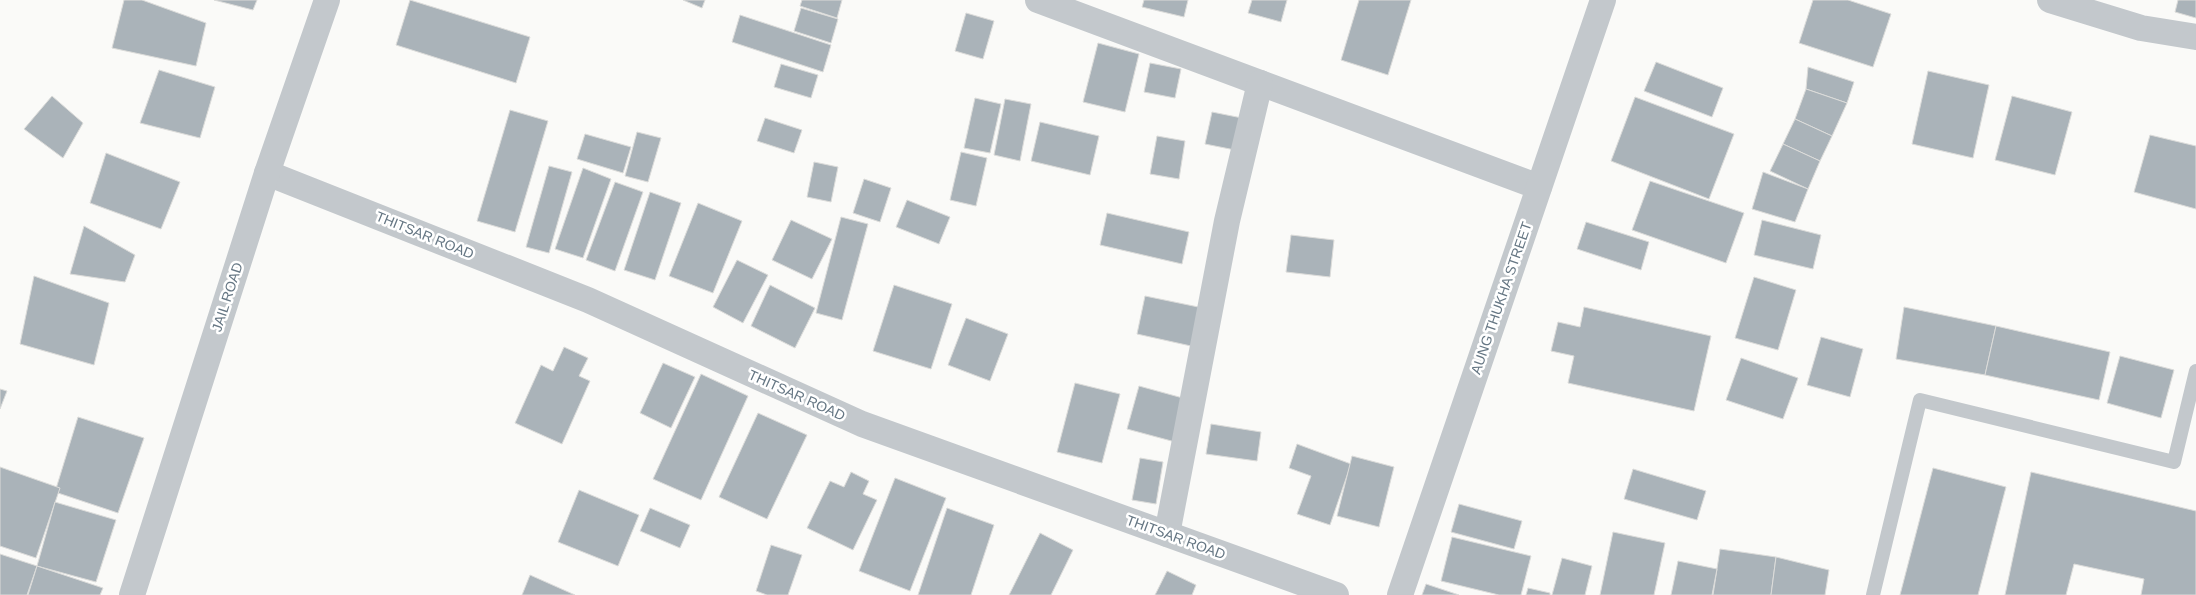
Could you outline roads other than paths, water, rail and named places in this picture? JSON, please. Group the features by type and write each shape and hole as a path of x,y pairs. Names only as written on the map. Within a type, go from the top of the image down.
{"street":[{"name":"JAIL ROAD","path":"132,595 267,173 327,0"},
{"path":"1038,0 1539,187"},
{"name":"AUNG THUKHA STREET","path":"1400,595 1603,0"},
{"path":"2050,0 2141,28 2196,37"},
{"path":"1166,534 1227,221 1260,83"},
{"name":"THITSAR ROAD","path":"267,173 588,300 862,424 1336,595"}],"lane":[{"path":"1873,595 1920,400 2174,462 2196,371"}]}
